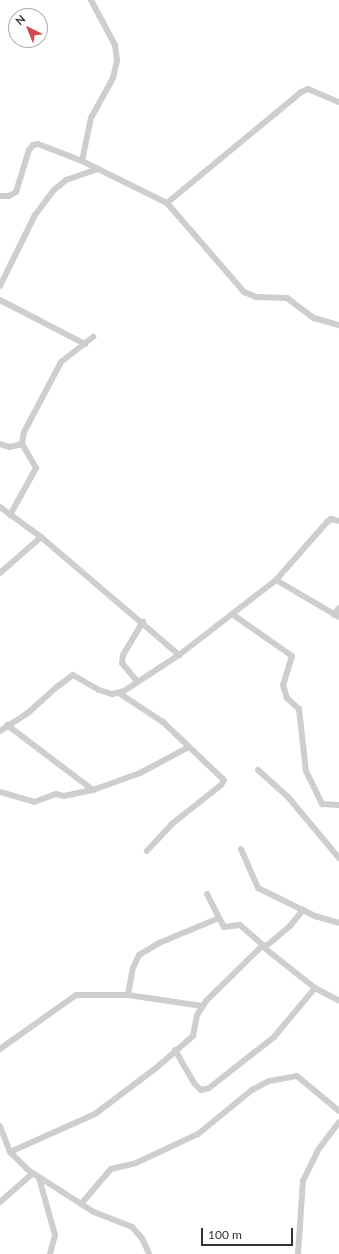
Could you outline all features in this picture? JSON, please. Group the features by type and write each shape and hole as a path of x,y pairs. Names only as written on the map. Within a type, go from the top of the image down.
{"street":[{"path":"82,161 92,118 113,78 117,60 115,45 91,0"},
{"path":"167,203 301,92 308,89 339,102"},
{"path":"0,196 9,196 16,192 29,150 33,145 38,144 82,161 167,203 244,292 256,297 287,298 314,318 339,325"},
{"path":"0,286 35,215 54,190 66,180 98,169"},
{"path":"0,300 86,344"},
{"path":"10,515 36,468 22,444 24,432 61,362 86,344 93,337"},
{"path":"0,444 10,447 22,444"},
{"path":"0,507 41,537 93,584 143,622 179,655"},
{"path":"119,693 179,655 276,580 327,522 331,519 339,521"},
{"path":"0,573 41,537"},
{"path":"276,580 337,616 339,608"},
{"path":"232,614 292,656 283,685 287,698 299,709 306,771 322,804 339,805"},
{"path":"137,681 122,663 123,655 143,622"},
{"path":"0,731 29,712 57,686 73,675 99,690 119,693 163,722 222,778 223,782 172,824 147,851"},
{"path":"7,725 93,790"},
{"path":"0,792 34,802 56,794 64,796 93,790 140,773 189,748"},
{"path":"258,770 288,797 339,858"},
{"path":"240,849 258,888 303,910 339,923"},
{"path":"207,894 226,929 240,925 315,988 339,1001"},
{"path":"10,1152 95,1114 149,1074 195,1032 197,1015 202,1006 230,975 290,926 303,910"},
{"path":"128,995 133,968 139,955 158,943 219,918"},
{"path":"175,1050 195,1084 201,1090 209,1088 274,1036 315,988"},
{"path":"0,1049 73,996 128,995 202,1006"},
{"path":"81,1204 111,1169 136,1163 198,1134 252,1090 269,1081 297,1076 339,1111"},
{"path":"298,1254 302,1181 318,1150 339,1122"},
{"path":"0,1126 10,1152 32,1174 103,1216 136,1230 150,1254"},
{"path":"0,1202 32,1174"},
{"path":"40,1178 55,1235 50,1254"}]}
